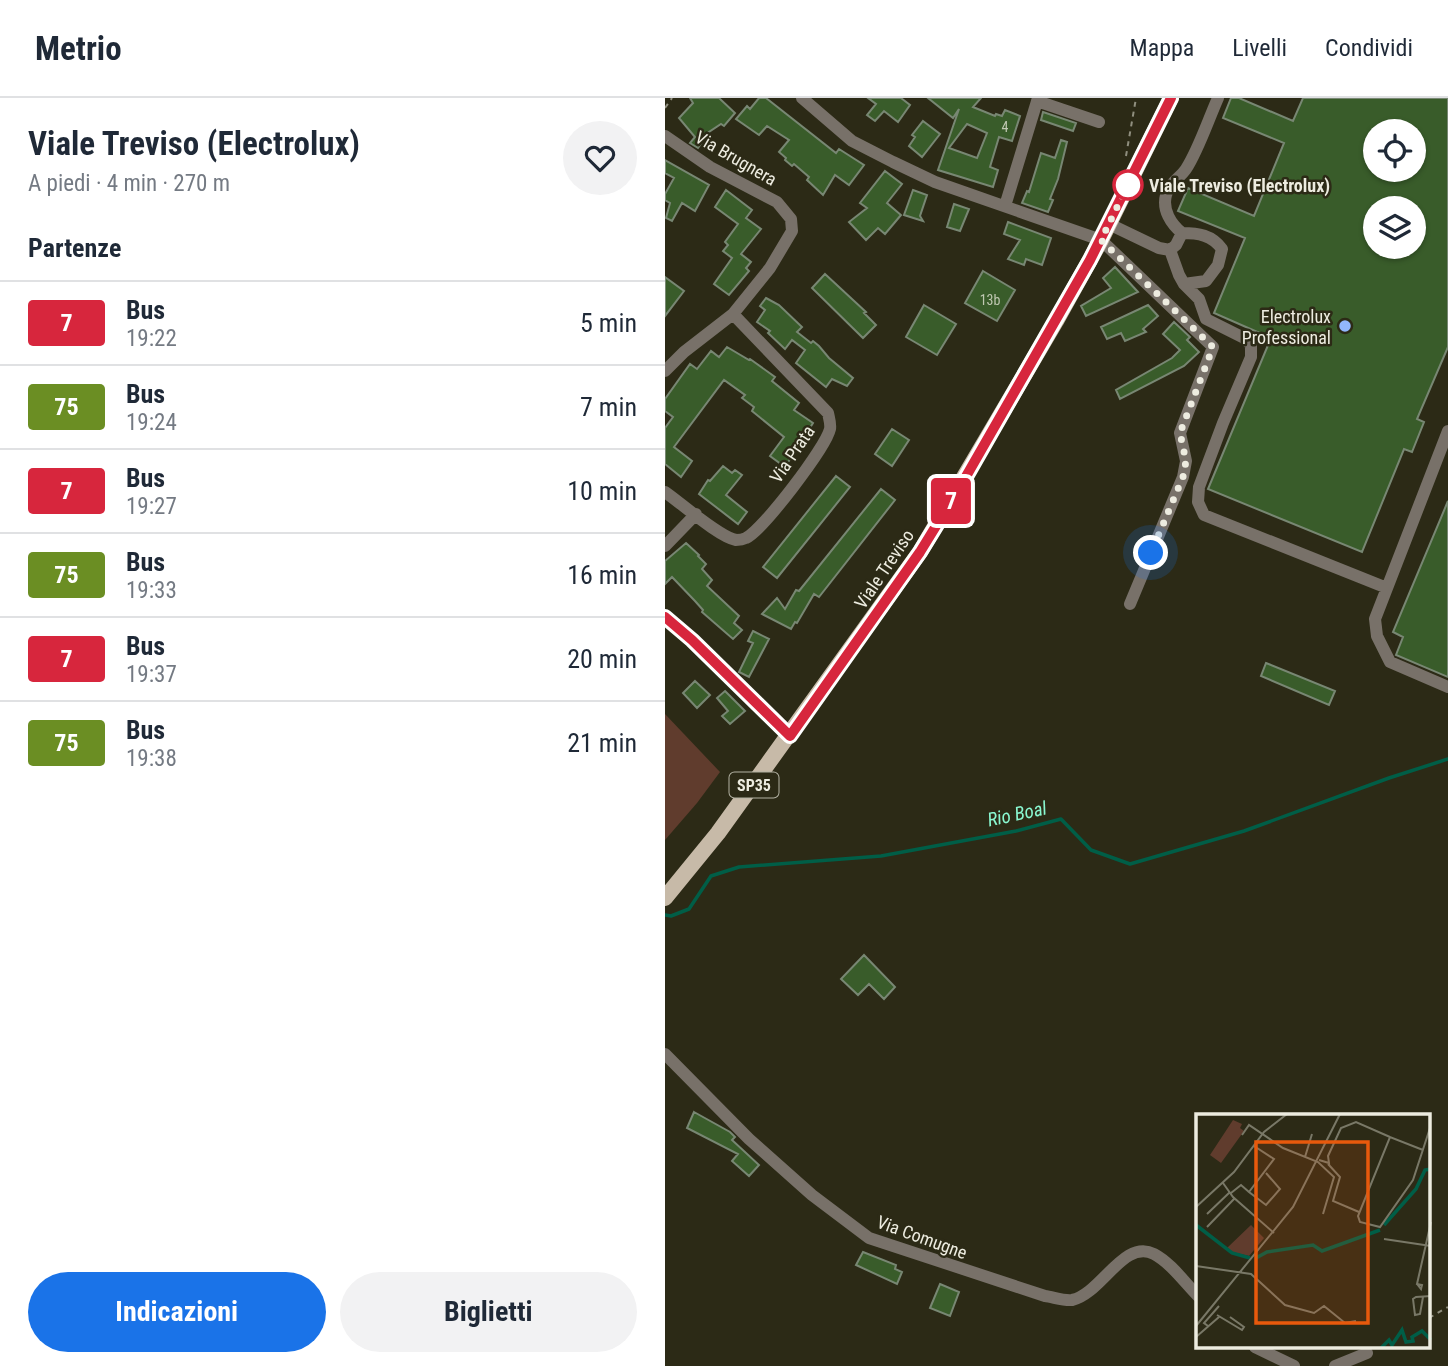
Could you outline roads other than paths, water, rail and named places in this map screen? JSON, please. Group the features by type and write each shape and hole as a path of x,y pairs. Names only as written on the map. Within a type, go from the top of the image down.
{"main road":[{"name":"Viale Treviso","path":"665,898 719,833 920,552 1018,388 1101,240 1171,98"}],"street":[{"path":"802,98 852,141 935,182 1101,240 1213,347 1180,433 1186,461 1183,477 1130,604"},
{"path":"1184,284 1206,281 1218,265 1222,249 1216,240 1199,233 1182,233 1173,225 1167,210 1167,193 1186,169 1218,98"},
{"path":"1005,206 1038,100 1099,122"},
{"name":"Via Brugnera","path":"665,136 710,167 777,202 791,219 792,231 782,251 733,314 684,352 665,371"},
{"path":"1109,224 1159,248 1170,250"},
{"path":"1170,250 1182,233"},
{"path":"1170,250 1184,284 1199,299 1206,319 1244,338 1251,345 1251,357 1199,487 1198,502 1204,515 1387,588"},
{"name":"Via Prata","path":"696,514 721,533 736,540 745,539 754,532 823,448 831,427 828,413 733,314"},
{"path":"1448,431 1375,619 1377,636 1390,662 1448,687"},
{"path":"665,492 696,514 665,546"},
{"path":"665,617 790,736"},
{"name":"Via Comugne","path":"665,1054 758,1147 812,1195 869,1238 1045,1296 1072,1300 1091,1290 1127,1256 1141,1250 1154,1254 1196,1294"},
{"path":"1257,1348 1294,1366"},
{"path":"1335,1366 1367,1353"}],"waterway":[{"name":"Rio Boal","path":"665,915 671,916 689,909 711,876 739,867 881,856 1016,831 1061,819 1091,850 1130,864 1244,831 1448,759"}],"place":[{"name":"Viale Treviso (Electrolux)","path":"1128,185"},
{"name":"Electrolux Professional","path":"1345,326"}]}
